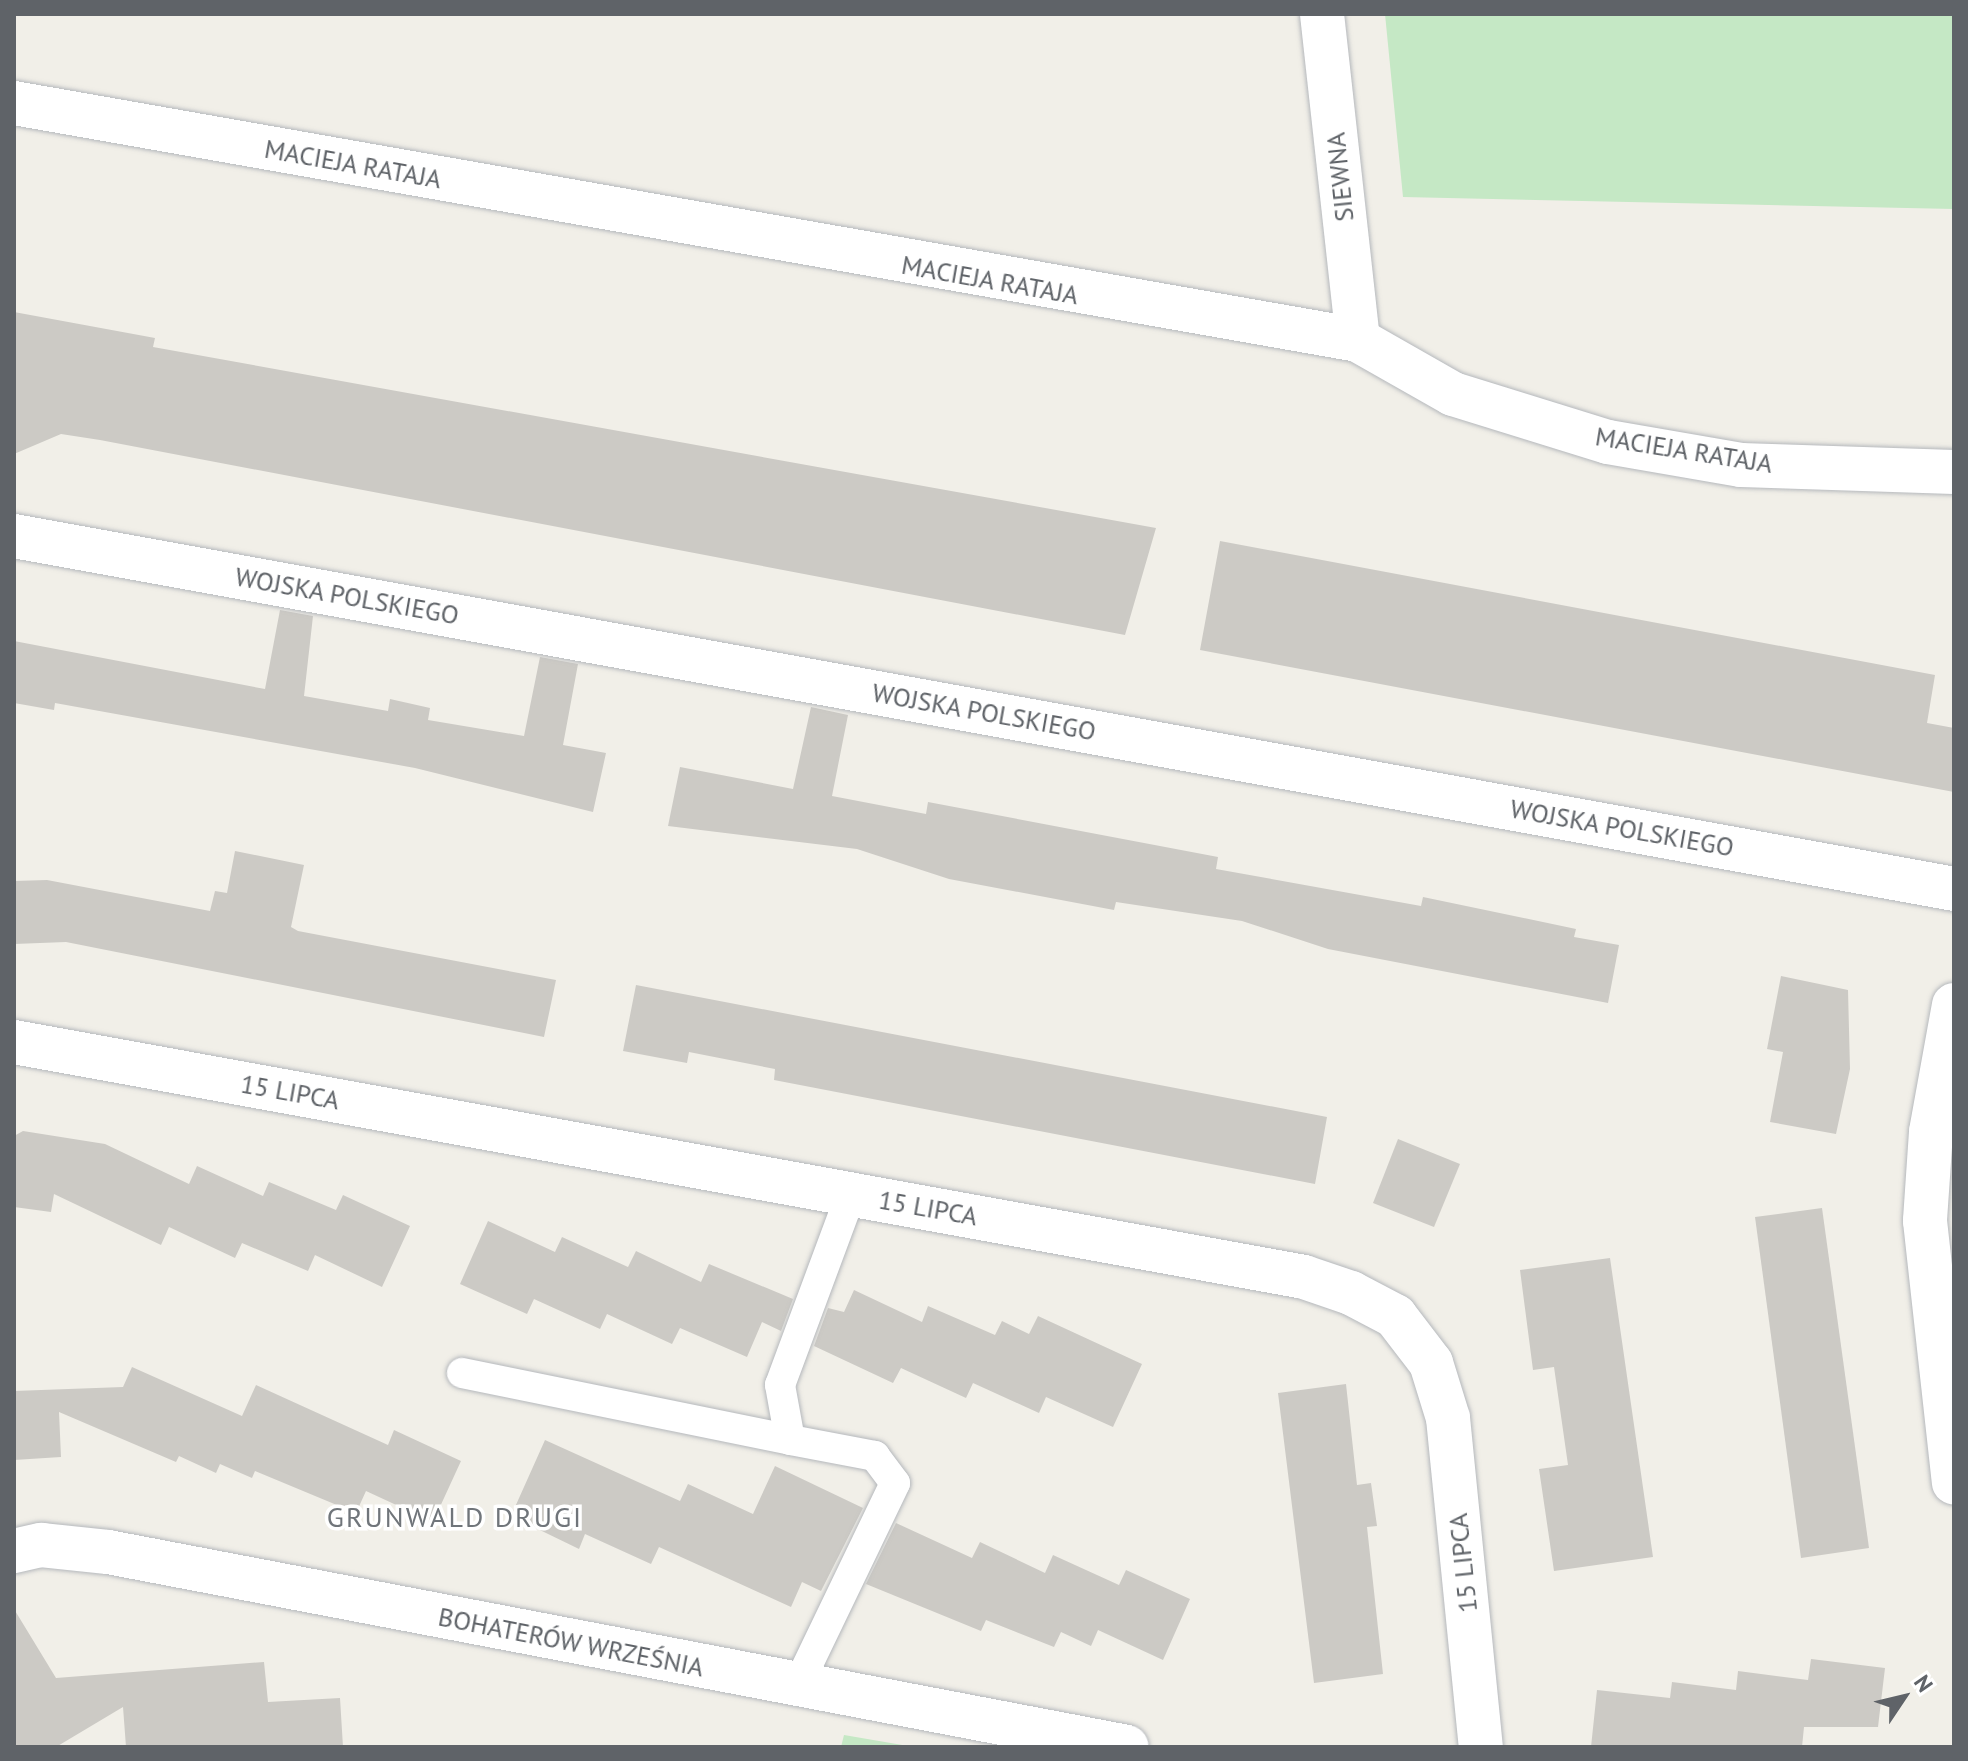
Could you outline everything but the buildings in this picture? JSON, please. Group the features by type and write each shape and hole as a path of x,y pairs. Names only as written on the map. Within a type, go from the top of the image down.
{"street":[{"name":"SIEWNA","path":"1322,14 1358,340"},
{"name":"MACIEJA RATAJA","path":"14,103 1358,340 1453,394 1608,442 1741,465 1954,472"},
{"name":"WOJSKA POLSKIEGO","path":"14,536 1954,889"},
{"path":"1954,1005 1937,1088 1925,1221 1954,1482"},
{"name":"15 LIPCA","path":"14,1042 1304,1277 1395,1316 1431,1363 1448,1418 1481,1747"},
{"name":"BOHATERÓW WRZEŚNIA","path":"14,1551 41,1545 108,1552 797,1687 1127,1747"}],"lane":[{"path":"790,1440 782,1366 851,1194"},
{"path":"462,1373 875,1456 895,1483 797,1687"}],"green space":[{"path":"1385,14 1954,14 1954,209 1403,197"},
{"path":"844,1735 914,1747 841,1747"}],"district":[{"name":"GRUNWALD DRUGI","path":"455,1517"}]}
